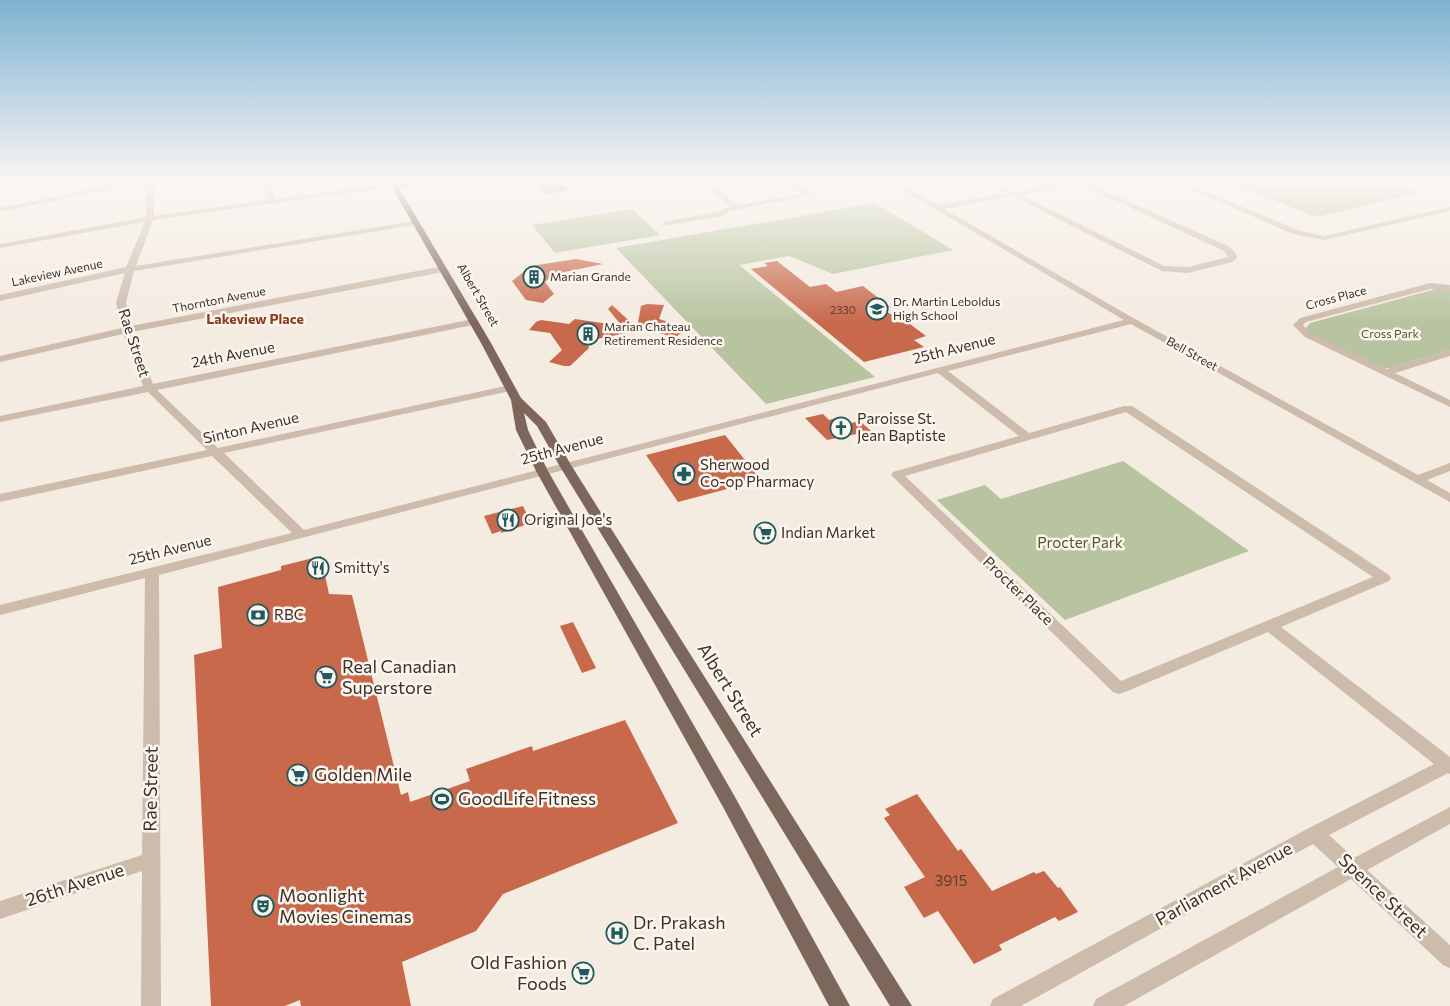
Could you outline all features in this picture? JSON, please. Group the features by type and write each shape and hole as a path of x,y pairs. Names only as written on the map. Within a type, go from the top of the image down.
{"main road":[{"name":"Albert Street","path":"419,229 510,388 516,400 522,430 542,471 766,870 840,1006"},
{"name":"Albert Street","path":"516,400 542,424 565,465 902,1006"}],"street":[{"path":"0,246 90,229"},
{"name":"Rae Street","path":"146,229 130,269 121,302 127,330 149,387 301,534"},
{"name":"Lakeview Avenue","path":"0,298 130,269 378,229"},
{"name":"Bell Street","path":"972,229 1132,321 1450,498"},
{"path":"1083,229 1162,268 1188,270 1233,258 1231,252 1227,249 1183,229"},
{"path":"1289,229 1324,238 1363,229"},
{"name":"Thornton Avenue","path":"0,359 127,330 443,269"},
{"name":"Cross Place","path":"1450,288 1430,286 1302,320 1298,325 1308,335 1450,404"},
{"name":"25th Avenue","path":"0,610 454,496 565,465 1132,321"},
{"name":"24th Avenue","path":"0,419 473,322"},
{"path":"1385,372 1450,353"},
{"path":"939,369 1027,437"},
{"name":"Sinton Avenue","path":"0,498 510,388"},
{"name":"Procter Place","path":"1128,408 1384,578 1119,688 897,475 1027,437 1128,408"},
{"path":"1418,480 1450,467"},
{"name":"Rae Street","path":"151,1006 152,572"},
{"path":"1270,626 1449,765"},
{"name":"Parliament Avenue","path":"1000,1006 1315,834 1449,765"},
{"path":"1103,1006 1450,816"},
{"name":"Spence Street","path":"1315,834 1450,958"},
{"name":"26th Avenue","path":"0,910 151,860"}],"green space":[{"path":"535,229 653,229 660,235 555,253"},
{"path":"726,229 918,229 953,250 833,274 789,256 739,265 875,377 766,404 616,248"},
{"name":"Cross Park","path":"1436,289 1450,290 1450,350 1390,368 1384,368 1311,334 1306,328 1310,323"},
{"name":"Procter Park","path":"1123,461 1249,551 1065,620 937,500 985,485 1001,499"}],"building":[{"name":"Marian Grande","path":"576,259 603,264 555,274 545,282 554,294 543,303 526,300 512,281 531,266"},
{"name":"Dr. Martin Leboldus High School","path":"777,261 810,287 826,284 836,292 863,286 890,307 881,309 910,324 926,336 914,340 924,347 864,362 751,269 768,266 764,263"},
{"name":"Marian Chateau Retirement Residence","path":"647,304 664,305 659,319 688,328 677,336 669,336 646,329 587,341 589,348 570,366 549,362 562,350 550,333 529,330 536,322 541,320 569,324 575,319 622,326 608,309 612,305 637,328 641,306"},
{"name":"Paroisse St. Jean Baptiste","path":"823,414 829,420 839,417 847,424 860,421 871,431 827,440 805,418"},
{"path":"725,435 761,480 678,502 646,455"},
{"name":"Original Joe's","path":"523,506 531,523 492,534 484,516"},
{"name":"Golden Mile","path":"321,556 329,594 352,595 401,795 408,792 410,802 470,781 466,769 532,746 533,751 625,720 678,823 503,894 476,931 402,962 411,1006 301,1006 300,1000 285,1006 211,1006 194,655 222,648 218,587 281,570 281,566"},
{"path":"573,622 596,668 582,673 560,626"},
{"path":"917,794 958,851 961,849 992,891 1034,872 1036,874 1044,871 1058,888 1060,887 1078,912 1059,921 1055,917 999,945 1002,950 974,964 938,911 924,918 904,887 925,877 884,818 890,815 885,809"}],"place":[{"name":"Marian Grande","path":"534,277"},
{"name":"Dr. Martin Leboldus High School","path":"877,309"},
{"name":"Marian Chateau Retirement Residence","path":"588,334"},
{"name":"Paroisse St. Jean Baptiste","path":"841,428"},
{"name":"Sherwood Co-op Pharmacy","path":"684,474"},
{"name":"Original Joe's","path":"508,520"},
{"name":"Indian Market","path":"765,533"},
{"name":"Smitty's","path":"318,568"},
{"name":"RBC","path":"258,615"},
{"name":"Real Canadian Superstore","path":"326,677"},
{"name":"Golden Mile","path":"298,775"},
{"name":"GoodLife Fitness","path":"442,799"},
{"name":"Moonlight Movies Cinemas","path":"263,906"},
{"name":"Dr. Prakash C. Patel","path":"617,933"},
{"name":"Old Fashion Foods","path":"583,973"}],"district":[{"name":"Lakeview Place","path":"255,319"}]}
